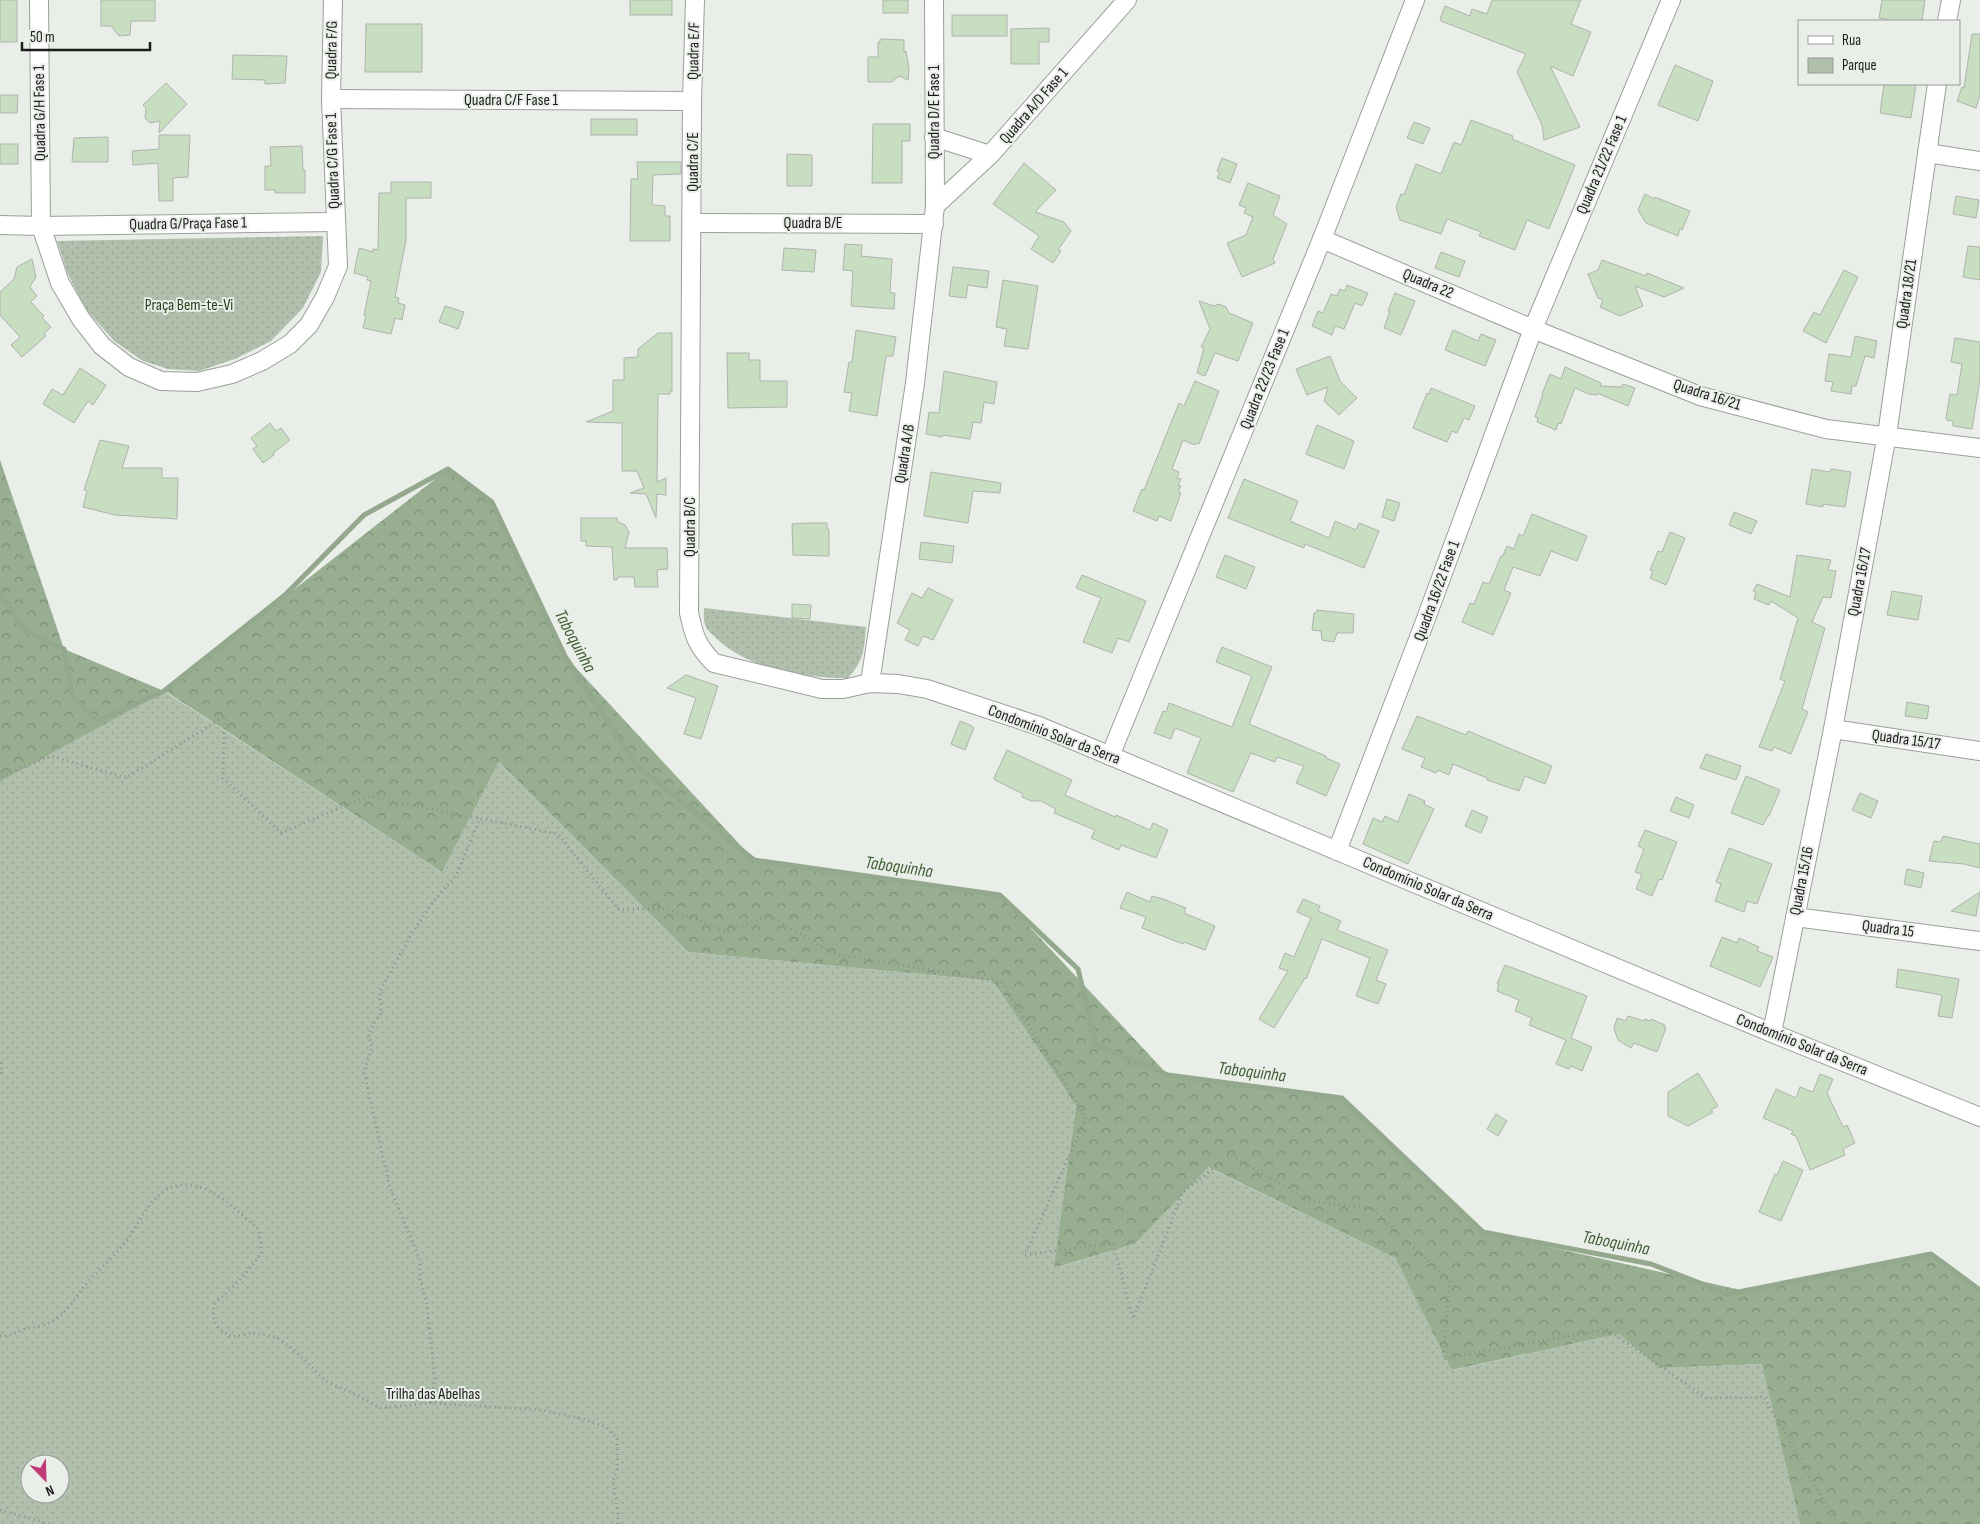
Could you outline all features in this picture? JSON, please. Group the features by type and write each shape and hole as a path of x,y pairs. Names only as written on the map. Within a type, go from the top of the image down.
{"street":[{"name":"Quadra G/H Fase 1","path":"39,0 41,226 60,283 81,319 102,346 128,366 161,382 197,382 232,374 262,361 290,344 309,325 325,297 338,266 335,222"},
{"name":"Quadra F/G","path":"330,99 332,0"},
{"name":"Quadra E/F","path":"692,101 695,0"},
{"name":"Quadra D/E Fase 1","path":"934,0 935,215"},
{"name":"Quadra A/D Fase 1","path":"935,215 1127,0"},
{"name":"Quadra 22/23 Fase 1","path":"1110,756 1322,239 1415,0"},
{"name":"Quadra 21/22 Fase 1","path":"1533,329 1671,0"},
{"path":"1947,20 1951,0"},
{"name":"Quadra 18/21","path":"1887,435 1938,85"},
{"name":"Quadra C/F Fase 1","path":"330,99 692,101"},
{"name":"Quadra C/G Fase 1","path":"330,99 335,222"},
{"name":"Quadra C/E","path":"692,101 693,223"},
{"path":"934,137 990,155"},
{"path":"1927,152 1980,161"},
{"name":"Quadra B/E","path":"693,223 935,215"},
{"name":"Quadra A/B","path":"870,684 916,383 935,215"},
{"name":"Quadra G/Praça Fase 1","path":"0,225 335,222"},
{"name":"Quadra B/C","path":"693,223 689,613 695,638 703,652 714,663 733,668 822,689 843,689 870,684"},
{"name":"Quadra 22","path":"1322,239 1533,329"},
{"name":"Quadra 16/21","path":"1533,329 1700,396 1826,429 1887,435 1980,448"},
{"name":"Quadra 16/22 Fase 1","path":"1337,851 1428,615 1533,329"},
{"name":"Quadra 16/17","path":"1833,729 1887,435"},
{"name":"Condomínio Solar da Serra","path":"870,684 898,684 927,689 1039,726 1772,1033 1980,1117"},
{"name":"Quadra 15/17","path":"1833,729 1980,751"},
{"name":"Quadra 15/16","path":"1772,1033 1833,729"},
{"name":"Quadra 15","path":"1795,917 1980,941"}],"path":[{"path":"0,771 2,776 51,756 126,778 225,716 223,778 281,833 367,796 558,834 619,910 666,908 728,932 769,915 834,954 1002,982 1086,1118 1025,1255 1112,1244 1133,1319 1183,1192 1231,1155 1309,1201 1371,1208 1450,1281 1443,1359 1607,1329 1706,1398 1764,1398 1837,1524"},
{"path":"430,1403 435,1380 427,1304 420,1279 420,1260 388,1183 388,1175 364,1071 372,1047 368,1034 380,1013 380,991 412,933 433,902 457,874 480,818"},
{"path":"0,1063 2,1069 0,1077"},
{"name":"Trilha das Abelhas","path":"0,1336 10,1336 27,1328 44,1325 62,1315 76,1300 87,1283 124,1244 153,1198 169,1187 190,1185 211,1192 259,1230 262,1253 239,1281 214,1304 212,1319 218,1328 231,1337 252,1333 276,1337 294,1350 327,1382 360,1396 380,1408 430,1403 542,1410 579,1418 606,1427 617,1439 617,1470 612,1482 618,1524"},
{"path":"0,1510 48,1524"}],"green space":[{"name":"Praça Bem-te-Vi","path":"323,236 321,272 303,308 271,341 235,359 199,371 168,369 143,361 114,341 85,308 68,274 57,241"},
{"path":"0,460 64,649 164,691 448,469 492,502 565,656 754,860 1000,895 1168,1075 1342,1098 1483,1232 1745,1291 1931,1254 1980,1290 1980,1524 1800,1524 1762,1364 1659,1368 1619,1334 1452,1370 1395,1258 1208,1167 1135,1244 1054,1268 1076,1106 993,981 688,952 499,762 442,872 165,691 0,782"},
{"path":"704,608 866,627 862,654 857,666 848,678 813,676 776,669 742,656 714,636 705,625"},
{"path":"164,691 442,872 499,762 688,952 993,981 1076,1106 1055,1268 1135,1244 1207,1167 1395,1258 1453,1370 1619,1334 1659,1368 1763,1364 1800,1524 0,1524 0,782"}],"building":[{"path":"0,0 17,0 17,42 0,42"},
{"path":"101,0 155,0 155,21 131,21 130,35 119,36 111,26 101,26"},
{"path":"630,0 672,0 672,15 630,15"},
{"path":"883,0 908,0 908,13 883,13"},
{"path":"1492,0 1581,0 1571,24 1591,32 1573,76 1550,66 1580,127 1544,140 1542,125 1517,72 1526,54 1440,19 1445,6 1470,16 1472,9 1487,14"},
{"path":"1882,0 1925,0 1922,20 1886,20 1879,18"},
{"path":"952,15 1007,15 1007,36 952,36"},
{"path":"366,24 422,24 422,72 365,72"},
{"path":"1049,28 1049,42 1039,42 1039,64 1011,64 1011,29"},
{"path":"1972,34 1980,34 1980,95 1976,108 1957,101 1962,87 1964,88"},
{"path":"880,39 904,40 904,52 906,51 909,69 908,80 899,76 892,82 868,82 868,57 878,57 878,42 880,42"},
{"path":"233,55 287,56 285,83 265,84 265,80 232,79"},
{"path":"1675,65 1713,81 1698,121 1658,105"},
{"path":"166,83 187,104 159,133 160,121 150,123 145,118 146,108 143,105"},
{"path":"1884,85 1916,85 1911,118 1880,113"},
{"path":"0,95 18,95 17,113 0,113"},
{"path":"591,119 637,119 637,135 591,135"},
{"path":"1471,120 1513,136 1512,139 1575,165 1549,229 1527,220 1515,250 1479,236 1481,232 1447,219 1441,234 1400,220 1396,207 1401,194 1404,195 1416,164 1441,174 1454,142 1461,145"},
{"path":"1414,122 1430,128 1423,144 1407,138"},
{"path":"873,124 910,124 910,141 902,141 902,183 872,183"},
{"path":"159,135 190,135 188,177 173,178 173,201 159,201 158,163 133,165 132,151 159,149"},
{"path":"108,137 108,162 72,162 74,138"},
{"path":"0,144 18,144 18,164 0,164"},
{"path":"302,146 305,193 275,193 275,190 265,190 265,166 271,166 270,147"},
{"path":"787,154 812,155 812,186 787,186"},
{"path":"1222,158 1237,164 1230,183 1217,178 1220,172 1217,171"},
{"path":"637,162 681,162 681,174 653,175 652,205 665,206 665,216 670,216 670,241 630,241 631,179 638,179"},
{"path":"1024,163 1056,190 1035,212 1064,222 1071,231 1058,250 1061,251 1053,263 1031,249 1039,236 993,204"},
{"path":"391,182 431,182 431,198 406,198 406,240 395,297 399,298 398,303 405,305 402,320 395,318 391,334 363,328 371,281 367,280 368,277 354,273 359,248 373,252 373,249 378,250 379,193 391,193"},
{"path":"1248,183 1280,196 1273,215 1287,224 1273,259 1275,263 1242,277 1227,243 1246,235 1253,217 1244,213 1246,208 1239,205"},
{"path":"1645,194 1690,211 1682,230 1680,228 1678,236 1646,223 1638,210"},
{"path":"1956,196 1979,200 1976,218 1953,214"},
{"path":"845,244 862,245 861,256 892,259 890,293 895,293 894,309 851,306 853,271 843,270"},
{"path":"1968,246 1980,247 1980,280 1963,277"},
{"path":"784,248 816,250 814,272 782,270"},
{"path":"1441,252 1465,261 1459,277 1435,268"},
{"path":"32,259 36,277 30,287 37,296 31,302 51,327 44,334 46,336 22,357 11,345 20,337 0,315 0,292 14,279 17,267"},
{"path":"1602,260 1646,276 1647,273 1684,288 1664,297 1635,286 1643,306 1620,316 1600,307 1603,300 1598,298 1588,274 1598,270"},
{"path":"953,267 989,271 987,288 968,285 966,298 949,296"},
{"path":"1844,270 1858,277 1826,343 1803,331 1814,312 1820,315"},
{"path":"1003,280 1038,286 1028,349 1004,346 1007,329 996,327"},
{"path":"1347,285 1368,293 1362,306 1355,303 1344,329 1335,326 1332,335 1312,326 1318,311 1323,313 1331,294 1337,296 1340,289 1345,291"},
{"path":"1395,293 1415,301 1401,335 1384,328"},
{"path":"1199,301 1214,306 1218,304 1226,307 1229,313 1253,323 1238,361 1215,353 1205,376 1197,373 1204,348 1201,347 1210,329"},
{"path":"445,306 464,312 458,329 439,322"},
{"path":"856,330 896,337 893,356 886,356 877,416 849,411 852,393 844,392 849,362 852,362"},
{"path":"1453,330 1478,341 1481,334 1496,340 1485,366 1445,350"},
{"path":"658,333 672,333 672,391 670,391 670,394 658,394 657,482 666,478 666,495 657,494 656,518 646,494 630,493 644,488 637,471 622,471 622,423 586,422 613,411 613,380 624,380 624,358 638,357 638,349"},
{"path":"1855,336 1877,341 1874,358 1865,356 1856,386 1852,386 1851,394 1831,391 1833,382 1825,381 1829,354 1851,357"},
{"path":"1955,338 1980,342 1980,379 1972,429 1953,426 1953,421 1946,418 1950,394 1957,395 1962,364 1951,362"},
{"path":"727,353 749,353 749,360 760,360 760,381 787,381 787,407 728,408"},
{"path":"1330,356 1340,381 1357,398 1339,415 1324,401 1328,387 1307,395 1296,369"},
{"path":"1565,367 1601,383 1600,386 1622,387 1623,384 1635,388 1628,406 1597,393 1597,395 1589,394 1575,388 1561,424 1558,423 1556,430 1537,422 1538,418 1535,417 1550,374 1561,379"},
{"path":"80,368 106,385 93,405 88,401 74,423 43,404 52,389 63,395"},
{"path":"944,371 997,382 994,404 984,402 981,423 973,422 970,439 926,434 929,412 939,413"},
{"path":"1195,381 1219,391 1199,444 1196,443 1195,445 1183,440 1172,469 1179,472 1177,478 1181,479 1178,485 1181,486 1178,492 1181,493 1171,521 1159,516 1157,521 1133,511 1142,489 1144,490 1179,403 1184,406"},
{"path":"1431,388 1475,406 1469,420 1464,418 1457,433 1452,431 1447,442 1413,428 1427,393 1429,394"},
{"path":"270,423 276,431 281,428 290,440 263,463 253,449 257,446 251,438"},
{"path":"1317,425 1354,441 1344,469 1306,454"},
{"path":"100,440 129,446 122,468 162,468 162,478 178,478 177,519 115,515 83,507 87,491 84,490"},
{"path":"1812,469 1830,472 1831,469 1851,472 1845,507 1823,504 1823,507 1806,504"},
{"path":"931,472 1001,483 1000,493 973,491 968,523 924,516"},
{"path":"1244,479 1298,501 1290,521 1329,538 1335,521 1356,530 1359,523 1379,531 1364,568 1305,544 1304,548 1228,518"},
{"path":"1387,499 1400,503 1394,521 1382,517"},
{"path":"1734,512 1757,521 1751,534 1729,525"},
{"path":"1532,514 1587,536 1577,561 1551,551 1540,576 1513,567 1504,590 1511,593 1493,635 1462,622 1470,603 1474,604 1483,582 1489,584 1507,546 1514,549 1519,534 1523,536"},
{"path":"581,518 617,518 618,522 625,525 629,532 625,548 667,548 668,569 657,570 658,587 635,587 634,577 618,577 617,580 614,580 612,547 586,546 586,541 581,541"},
{"path":"827,523 827,529 829,529 829,556 793,555 792,524"},
{"path":"1670,532 1685,538 1666,585 1650,578 1653,571 1650,570 1658,551 1662,552"},
{"path":"921,542 954,546 952,563 919,559"},
{"path":"1225,555 1255,567 1246,589 1216,577"},
{"path":"1797,555 1831,560 1828,570 1836,571 1831,598 1823,597 1812,622 1825,628 1802,709 1808,712 1791,754 1774,747 1772,751 1759,747 1785,681 1780,679 1798,618 1771,601 1769,605 1754,599 1756,592 1753,591 1757,584 1790,597"},
{"path":"1082,575 1146,601 1129,642 1118,638 1112,653 1083,642 1101,598 1076,588"},
{"path":"928,588 953,600 933,640 923,636 918,646 905,640 910,630 897,623 912,593 922,598"},
{"path":"1892,591 1922,596 1918,620 1887,615"},
{"path":"792,604 811,605 810,619 792,618"},
{"path":"1317,610 1354,614 1353,633 1337,633 1334,642 1322,640 1321,631 1312,630 1314,613"},
{"path":"1222,647 1272,667 1249,724 1326,756 1326,758 1340,764 1326,796 1296,783 1304,766 1277,757 1275,762 1251,753 1233,792 1187,773 1201,738 1175,728 1171,739 1154,733 1163,711 1166,712 1169,703 1232,727 1252,676 1216,662"},
{"path":"686,675 718,686 701,739 684,734 696,698 667,688"},
{"path":"1907,702 1929,706 1927,719 1905,716"},
{"path":"1417,716 1466,735 1468,731 1552,766 1545,784 1525,776 1519,791 1487,780 1487,778 1453,764 1449,775 1438,770 1436,773 1421,767 1425,758 1402,749"},
{"path":"960,721 974,728 965,750 951,744"},
{"path":"1007,750 1072,780 1065,795 1150,830 1153,823 1168,830 1156,858 1121,845 1119,850 1091,838 1095,830 1054,813 1056,809 1041,801 1031,801 1022,797 1023,794 995,780 994,778"},
{"path":"1706,754 1741,766 1736,780 1700,768"},
{"path":"1746,776 1780,790 1763,825 1731,813"},
{"path":"1860,793 1878,801 1871,818 1852,810"},
{"path":"1409,794 1425,801 1424,804 1434,809 1408,864 1363,844 1373,818 1382,822 1385,816 1398,822"},
{"path":"1676,797 1694,805 1689,818 1670,811"},
{"path":"1472,810 1488,817 1481,833 1465,826"},
{"path":"1645,830 1677,842 1662,880 1659,879 1652,896 1636,889 1642,874 1635,872 1644,849 1638,846"},
{"path":"1943,836 1980,844 1980,868 1964,864 1929,861 1934,841 1941,842"},
{"path":"1729,848 1772,864 1757,904 1747,901 1744,912 1715,901 1721,884 1716,882"},
{"path":"1907,869 1924,873 1921,888 1904,884"},
{"path":"1127,892 1150,902 1152,896 1163,899 1186,908 1184,913 1215,926 1205,950 1184,942 1183,944 1142,928 1146,917 1120,908"},
{"path":"1980,892 1976,916 1951,911"},
{"path":"1303,899 1320,906 1318,911 1341,921 1337,930 1388,950 1376,980 1386,984 1378,1004 1356,996 1370,958 1322,939 1306,979 1274,1028 1259,1019 1288,971 1279,968 1285,953 1294,957 1311,918 1297,912"},
{"path":"1722,937 1737,943 1739,938 1759,947 1757,951 1773,957 1760,987 1710,966"},
{"path":"1505,965 1587,996 1571,1038 1592,1047 1582,1071 1571,1066 1569,1069 1556,1064 1566,1040 1529,1025 1532,1018 1515,1011 1519,1000 1497,991 1499,984 1497,984"},
{"path":"1898,969 1959,979 1952,1018 1938,1016 1942,995 1896,987"},
{"path":"1628,1016 1644,1021 1645,1019 1650,1021 1651,1019 1665,1025 1664,1027 1666,1028 1657,1052 1634,1043 1631,1048 1618,1040 1614,1029 1617,1018 1626,1021"},
{"path":"1698,1073 1718,1106 1711,1110 1713,1112 1688,1126 1668,1116 1668,1092"},
{"path":"1820,1074 1833,1079 1827,1093 1843,1127 1847,1125 1855,1143 1843,1149 1845,1155 1810,1170 1796,1136 1791,1134 1793,1131 1763,1118 1776,1089 1796,1098 1800,1087 1813,1092"},
{"path":"1496,1114 1507,1121 1498,1136 1487,1129"},
{"path":"1783,1161 1803,1170 1781,1221 1759,1212 1775,1174 1777,1175"}],"waterway":[{"name":"Taboquinha","path":"0,593 26,632 64,649 72,696 98,721 164,691 285,595 364,515 448,469 492,502 565,656 636,765 754,860 1000,895 1078,969 1096,1045 1168,1075 1342,1098 1483,1232 1651,1264 1728,1294 1931,1254 1980,1290"}]}
